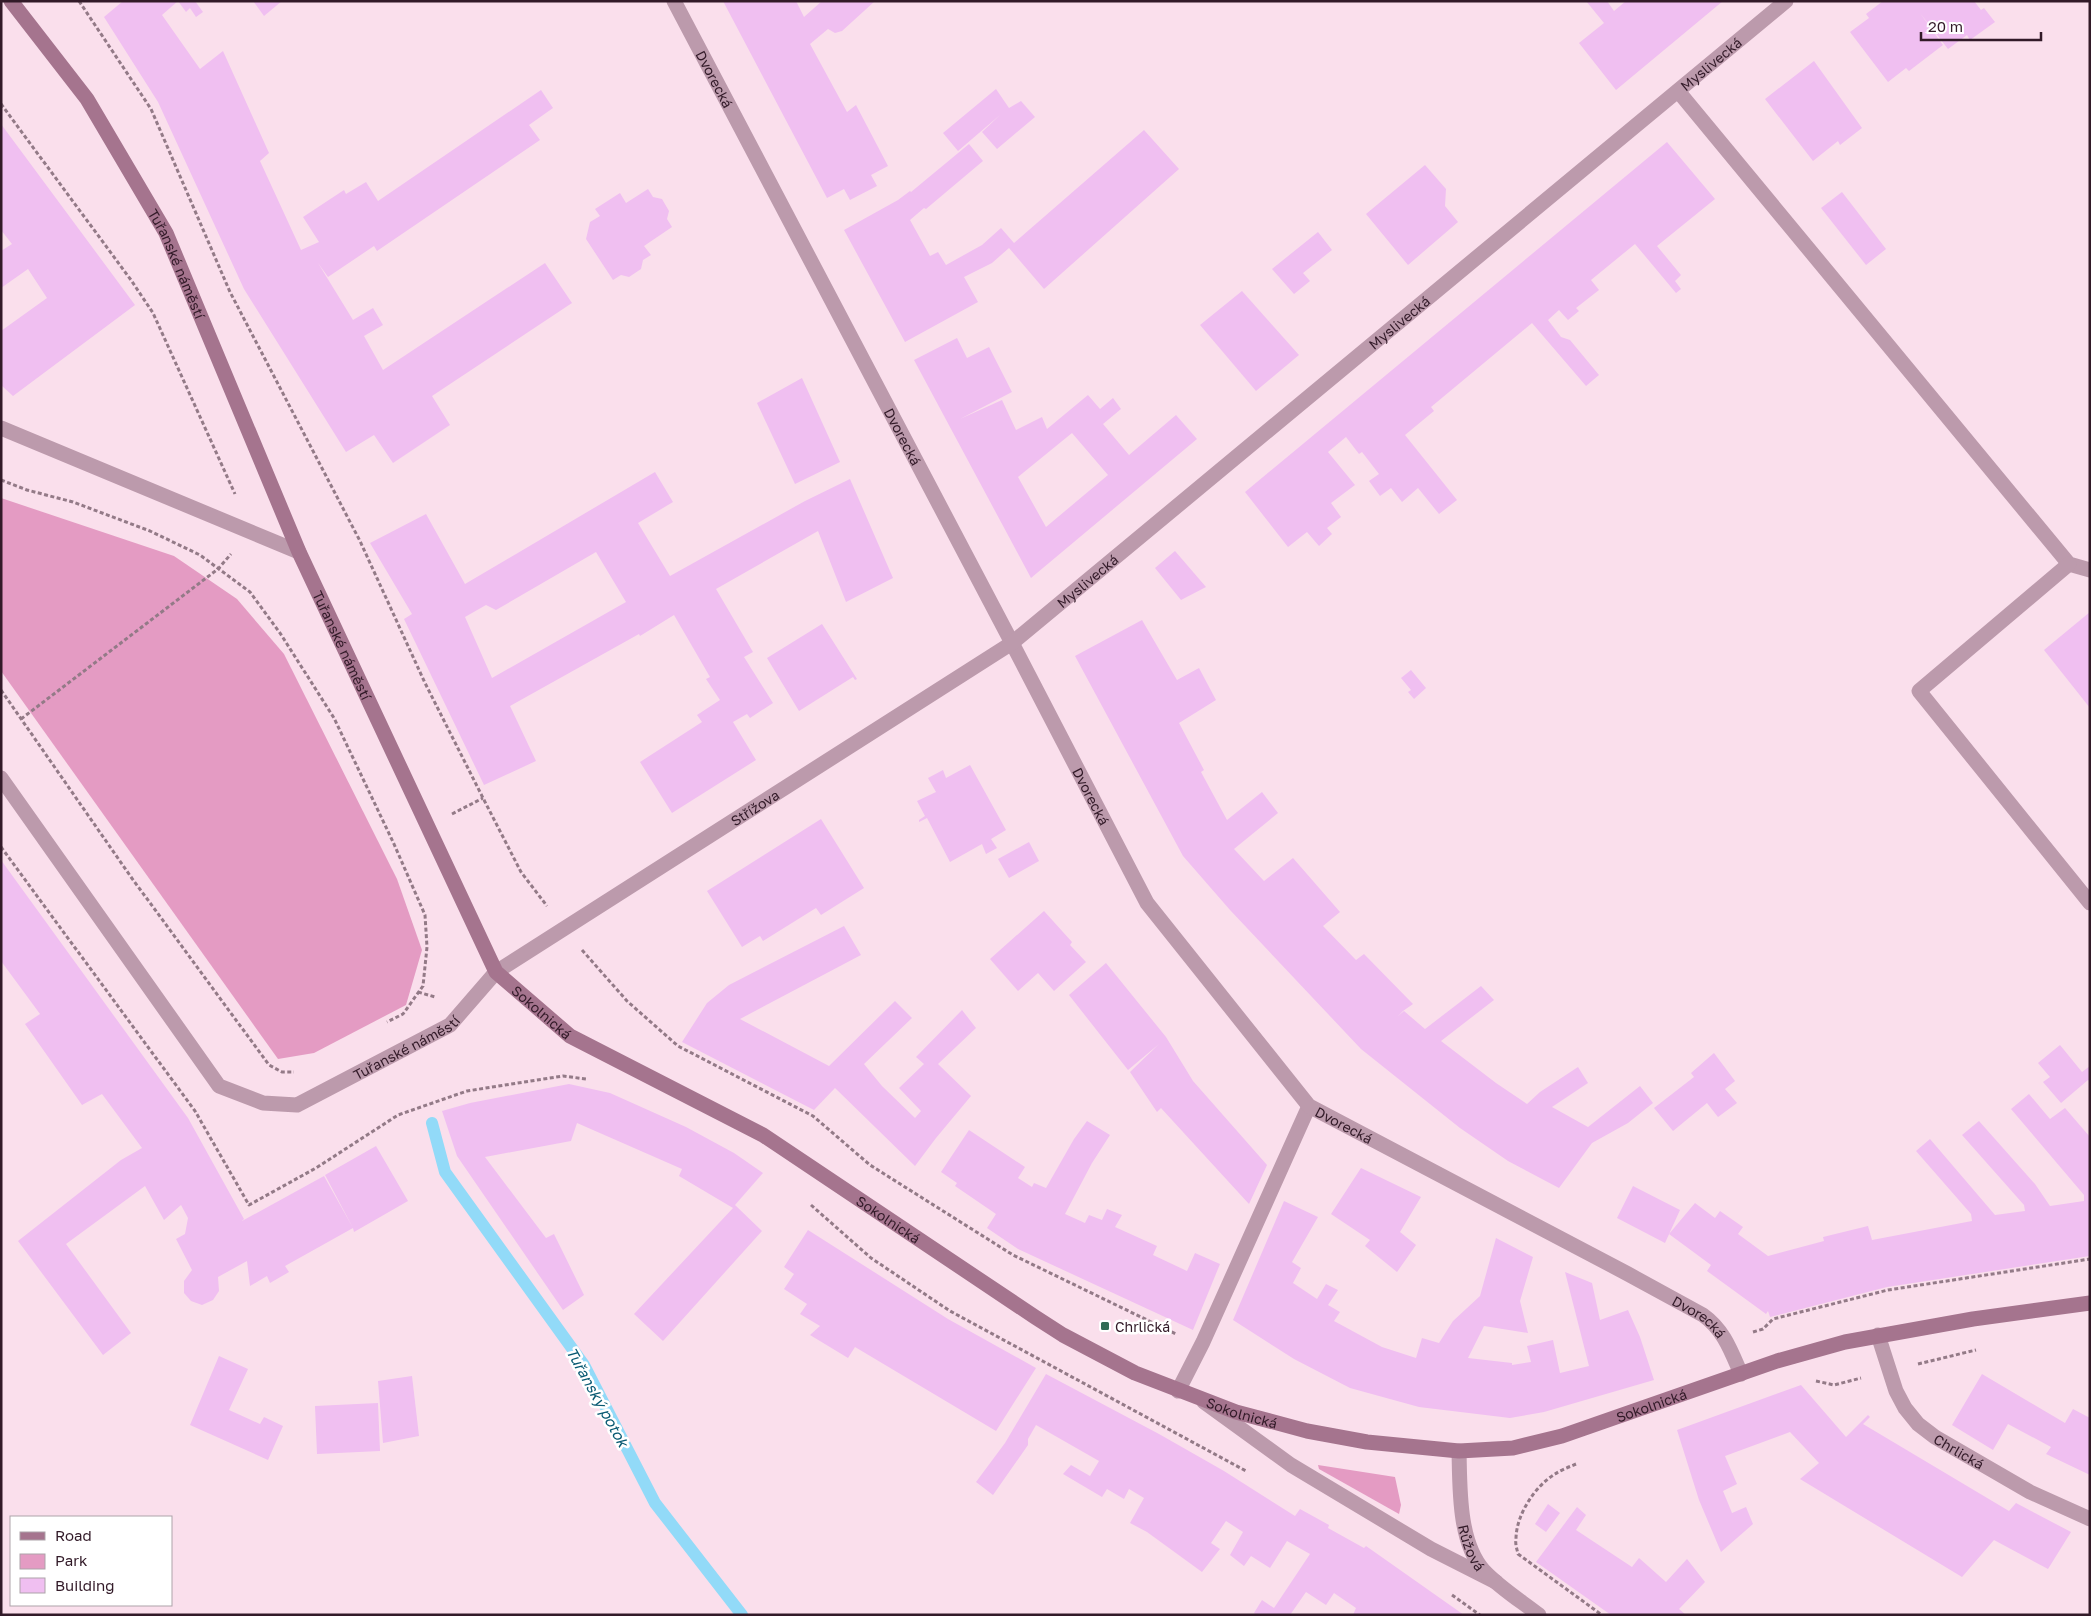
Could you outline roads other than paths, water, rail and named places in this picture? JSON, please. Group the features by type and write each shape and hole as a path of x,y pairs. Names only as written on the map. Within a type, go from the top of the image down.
{"main road":[{"name":"Tuřanské náměstí","path":"10,1 87,99 166,234 299,552 496,972"},
{"name":"Sokolnická","path":"496,972 570,1036 763,1135 1063,1335 1134,1373 1202,1401 1245,1415 1307,1431 1367,1442 1459,1451 1513,1448 1562,1436 1811,1350 1878,1335 2090,1303"}],"street":[{"name":"Dvorecká","path":"674,1 1147,903 1309,1106 1693,1309 1713,1323 1726,1342 1741,1374"},
{"name":"Myslivecká","path":"1012,643 1786,1"},
{"path":"1678,91 2069,564 2090,570"},
{"path":"1,428 299,552"},
{"path":"2069,564 1919,691 2090,903"},
{"name":"Střížova","path":"496,972 1012,643"},
{"name":"Tuřanské náměstí","path":"1,778 219,1086 263,1103 297,1105 450,1024 496,972"},
{"path":"1178,1391 1203,1342 1309,1106"},
{"name":"Chrlická","path":"1878,1335 1896,1391 1918,1424 1935,1437 2030,1492 2090,1519"},
{"path":"1202,1401 1291,1465 1431,1549 1496,1582"},
{"name":"Růžová","path":"1459,1451 1460,1507 1464,1526 1475,1555 1483,1570 1539,1615"}],"waterway":[{"name":"Tuřanský potok","path":"432,1123 445,1172 584,1365 655,1503 742,1615"}],"place":[{"name":"Chrlická","path":"1105,1326"}]}
